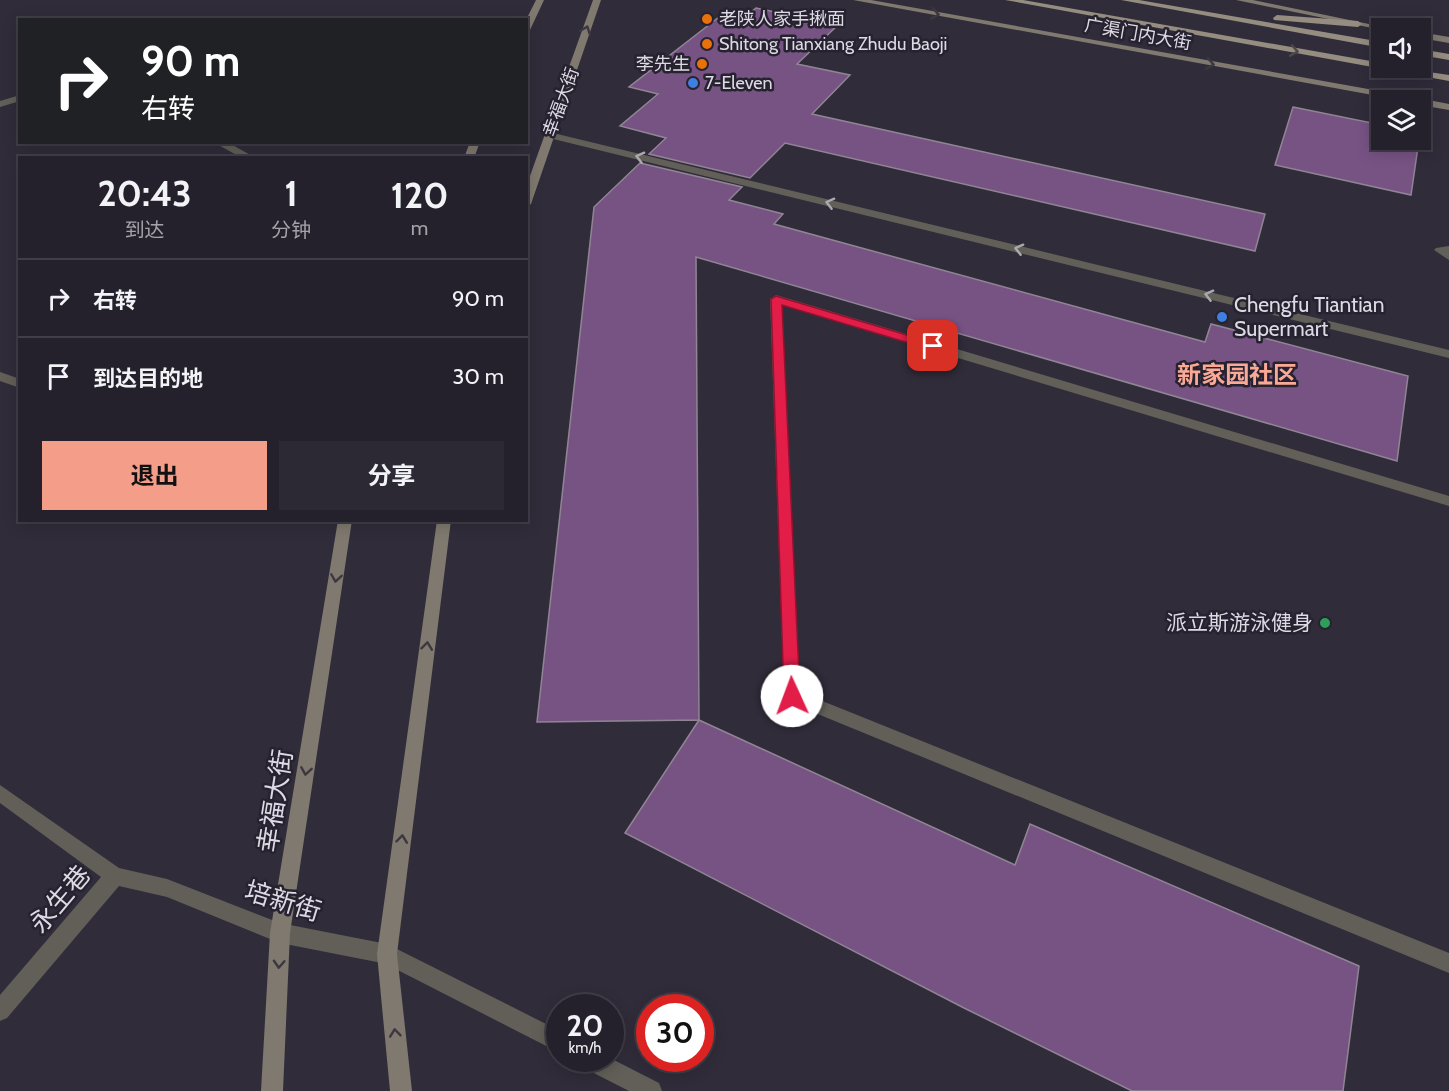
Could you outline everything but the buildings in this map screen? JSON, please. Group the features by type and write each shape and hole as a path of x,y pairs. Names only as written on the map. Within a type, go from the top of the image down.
{"main road":[{"path":"528,26 540,0"},
{"name":"幸福大街","path":"528,198 597,0"},
{"name":"广渠门内大街","path":"857,0 1371,92"},
{"name":"广渠门内大街","path":"1009,0 1371,64"},
{"name":"广渠门内大街","path":"1125,0 1371,43"},
{"path":"1240,0 1371,26"},
{"path":"1188,10 1358,24"},
{"path":"1431,37 1449,40"},
{"path":"1431,54 1449,57"},
{"path":"1431,75 1449,78"},
{"path":"1431,104 1449,107"},
{"name":"幸福大街","path":"272,1091 280,933 345,522"},
{"path":"401,1091 387,954 444,522"}],"street":[{"path":"0,104 18,99"},
{"path":"549,135 1449,354"},
{"path":"222,144 247,156"},
{"path":"1449,249 1440,250 1449,257"},
{"path":"1449,501 776,299 792,696 1449,963"},
{"path":"0,376 18,383"},
{"name":"培新街","path":"0,793 115,876 167,888 280,933 387,954 546,1036"},
{"name":"永生巷","path":"0,1011 115,876"},
{"path":"615,1072 651,1091"}],"place":[{"name":"老陕人家手揪面","path":"707,19"},
{"name":"Shitong Tianxiang Zhudu Baoji","path":"707,44"},
{"name":"李先生","path":"702,64"},
{"name":"7-Eleven","path":"693,83"},
{"name":"Chengfu Tiantian Supermart","path":"1222,317"},
{"name":"派立斯游泳健身","path":"1325,623"}],"district":[{"name":"新家园社区","path":"1237,375"}],"route":[{"path":"792,696 776,299 933,346"}]}
